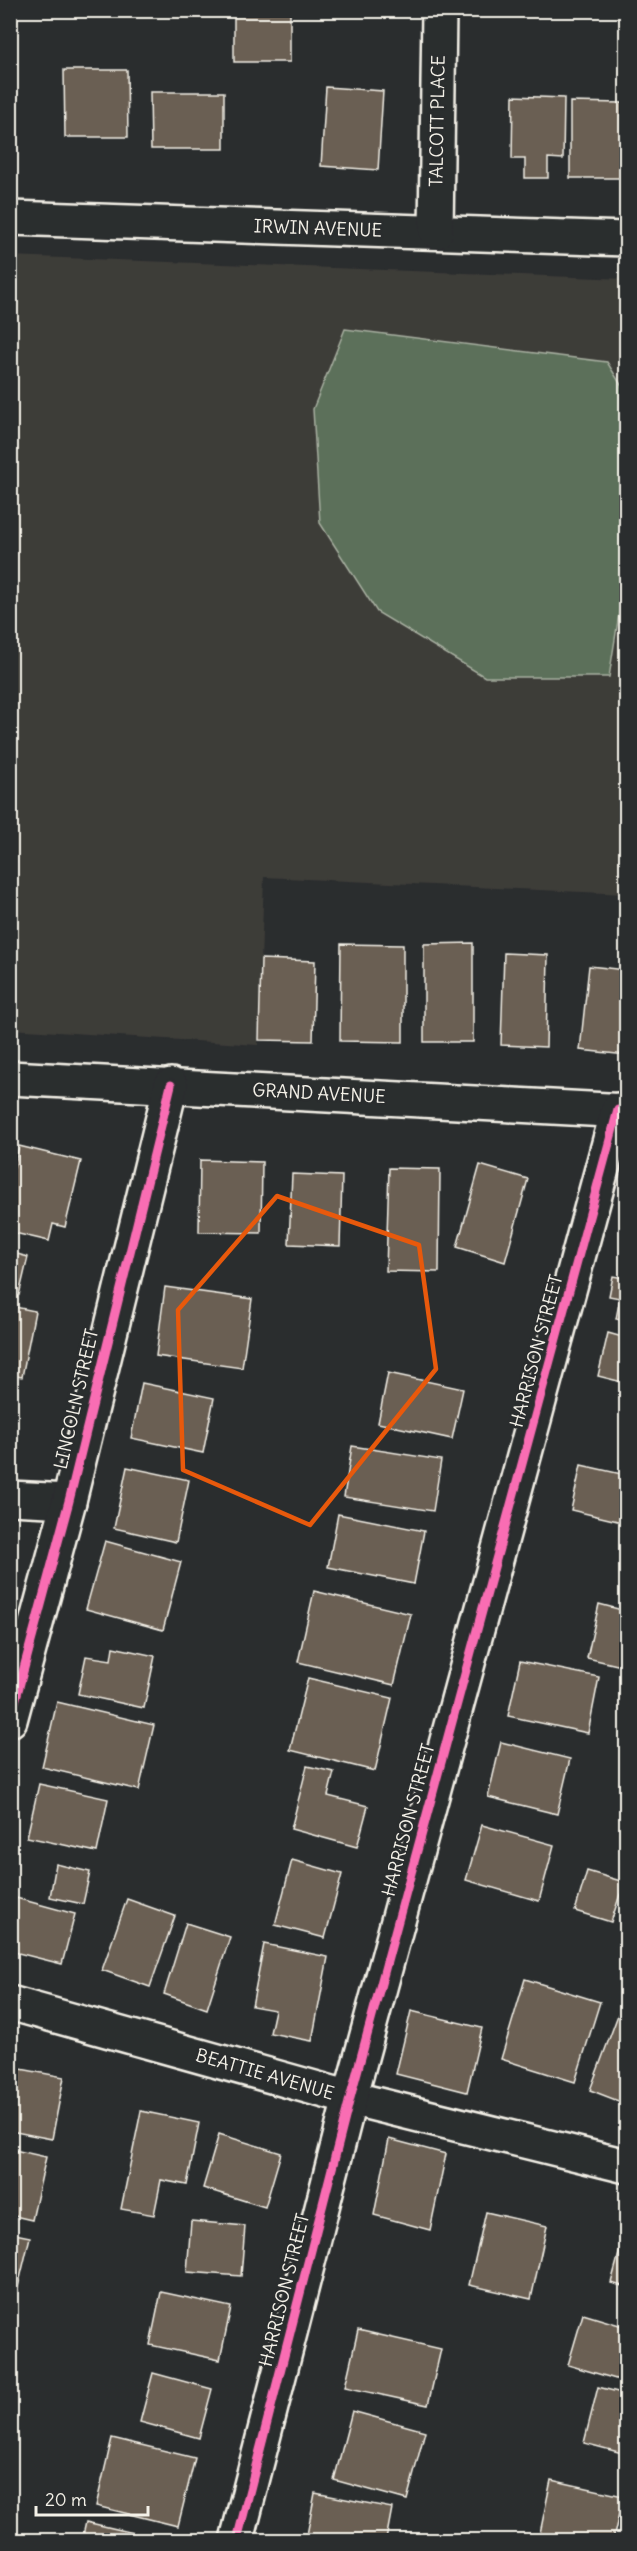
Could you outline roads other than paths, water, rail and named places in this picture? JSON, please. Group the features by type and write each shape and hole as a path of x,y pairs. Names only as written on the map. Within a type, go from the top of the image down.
{"street":[{"name":"TALCOTT PLACE","path":"436,232 439,10"},
{"name":"IRWIN AVENUE","path":"10,218 627,239"},
{"name":"GRAND AVENUE","path":"10,1078 622,1110"},
{"name":"LINCOLN STREET","path":"10,1720 69,1501 171,1085"},
{"name":"HARRISON STREET","path":"237,2541 350,2097 622,1110"},
{"path":"10,1498 69,1501"},
{"name":"BEATTIE AVENUE","path":"10,2003 350,2097 627,2166"}]}
